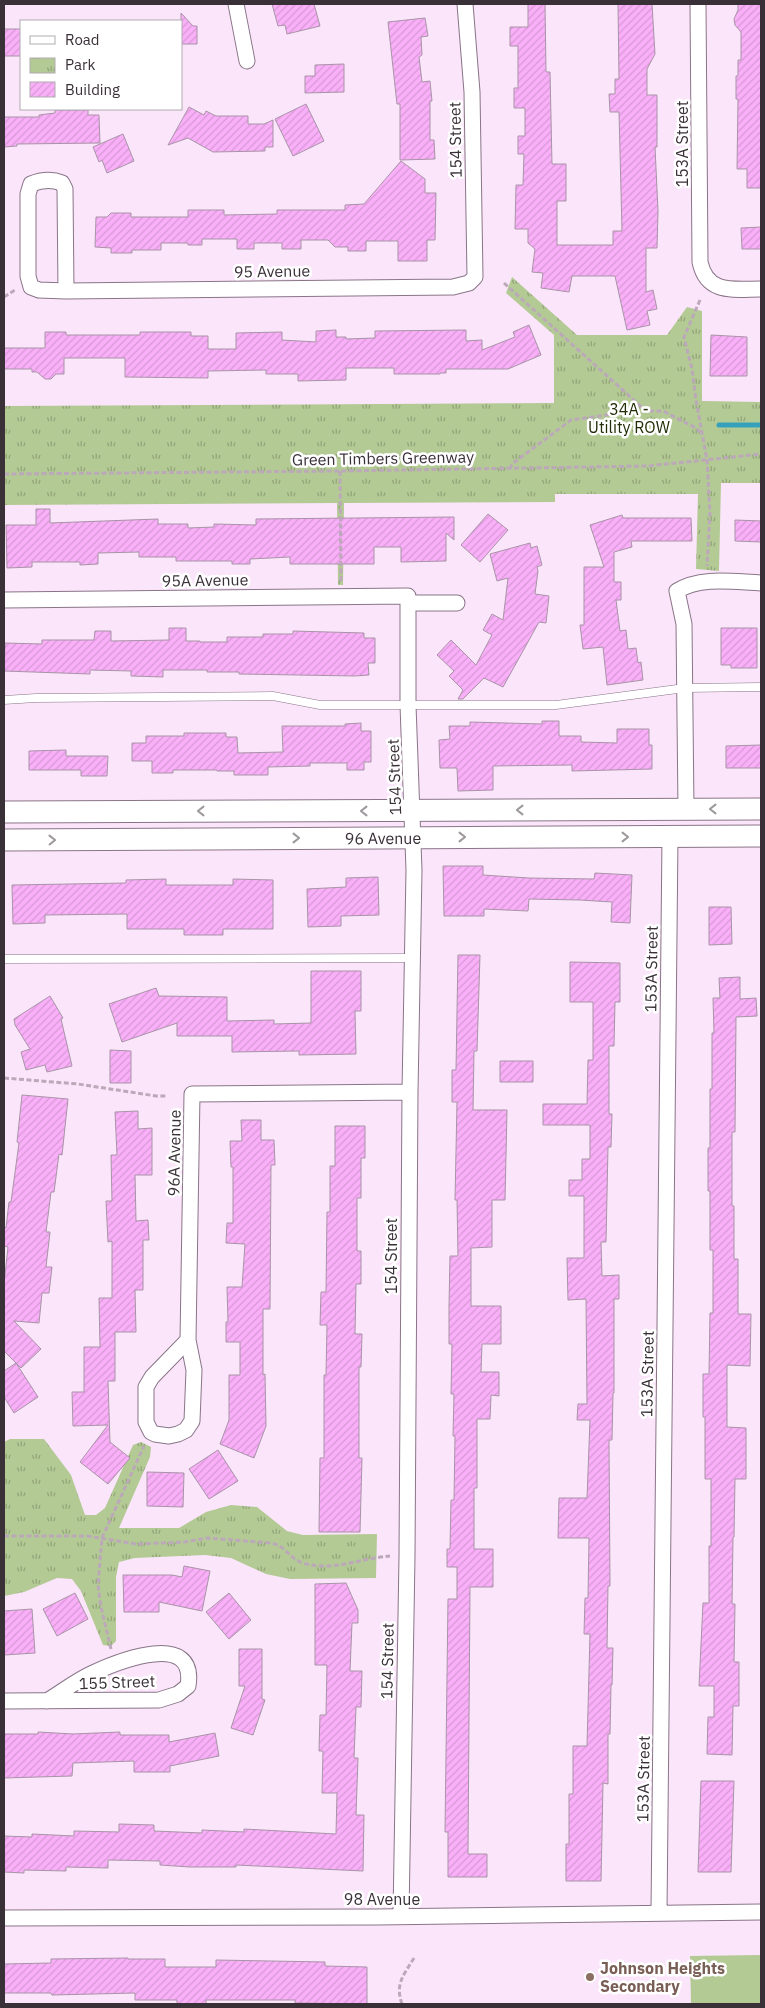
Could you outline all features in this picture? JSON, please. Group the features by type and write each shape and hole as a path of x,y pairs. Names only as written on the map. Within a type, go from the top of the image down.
{"main road":[{"name":"96 Avenue","path":"4,812 761,809"},
{"name":"96 Avenue","path":"4,840 761,836"}],"street":[{"path":"236,4 247,61"},
{"name":"154 Street","path":"465,4 472,92 475,277"},
{"name":"153A Street","path":"698,4 700,262 702,273 708,282 719,287 761,289"},
{"name":"95 Avenue","path":"66,291 65,189 62,184 56,181 40,180 30,184 28,194 28,276 31,287 39,290 66,291 453,287 468,283 475,277"},
{"path":"686,809 684,624 677,591 691,584 706,582 761,583"},
{"name":"154 Street","path":"401,1916 407,1556 410,1092 414,958 413,810 408,705 408,599"},
{"name":"95A Avenue","path":"4,600 408,599 457,603"},
{"name":"153A Street","path":"659,1913 670,837"},
{"name":"96A Avenue","path":"188,1340 152,1377 146,1387 146,1422 151,1432 155,1434 169,1436 178,1434 186,1430 192,1421 194,1370 188,1340 192,1094 410,1092"},
{"name":"155 Street","path":"4,1701 47,1701 159,1700 178,1694 188,1686 190,1674 187,1665 181,1659 166,1653 137,1657 91,1673 47,1701"},
{"name":"98 Avenue","path":"4,1918 761,1912"}],"lane":[{"path":"4,700 36,698 273,696 320,706 556,705 685,688 761,687"},
{"path":"4,960 414,958"}],"path":[{"path":"504,283 646,411"},
{"path":"4,297 15,290"},
{"path":"700,300 684,336 692,369 707,460 710,513 706,567"},
{"path":"510,469 512,464 571,420 635,411 663,412 696,428 702,433"},
{"name":"Green Timbers Greenway","path":"4,474 648,466 761,454"},
{"path":"340,471 341,583"},
{"path":"4,1078 78,1084 166,1096"},
{"path":"112,1652 98,1585 102,1538 147,1438"},
{"path":"4,1536 54,1535 102,1538 136,1544 176,1543 208,1538 271,1543 280,1545 301,1562 320,1566 338,1566 364,1559 390,1556"},
{"path":"402,2004 398,1993 400,1981 414,1958"}],"green space":[{"name":"34A - Utility ROW","path":"512,277 577,335 667,335 687,307 702,311 702,401 761,402 761,483 721,483 719,571 696,569 698,494 555,494 555,502 344,503 343,585 338,585 337,503 4,505 4,406 554,403 554,335 506,293"},
{"path":"10,1439 44,1439 71,1475 85,1515 96,1515 105,1508 133,1445 141,1442 151,1447 150,1457 119,1528 179,1528 206,1512 231,1505 257,1507 287,1531 303,1535 377,1534 376,1578 290,1579 266,1574 231,1558 205,1555 135,1558 119,1562 116,1577 116,1641 111,1646 103,1645 81,1591 72,1579 57,1578 24,1592 4,1596 4,1442"},
{"path":"761,1955 761,2004 691,2004 690,1956"}],"building":[{"path":"272,4 314,4 320,26 287,34 285,25 278,26"},
{"path":"528,4 545,4 546,72 550,72 552,164 566,164 566,201 557,201 557,245 613,245 613,231 622,231 619,112 610,112 609,94 615,94 615,79 619,79 618,4 652,4 655,54 647,69 647,95 657,95 657,147 655,147 658,211 657,248 646,248 646,292 653,290 657,309 647,311 650,325 627,330 615,276 572,276 569,292 541,288 543,273 532,272 535,249 528,243 528,229 515,229 516,185 523,185 524,154 518,154 518,136 525,136 525,108 514,108 514,88 518,88 518,46 510,46 510,27 528,27"},
{"path":"738,4 761,4 761,188 747,188 747,169 737,169 738,99 736,99 736,76 738,76 738,60 741,60 741,32 735,25 734,19 738,10"},
{"path":"181,13 193,26 197,26 197,44 182,44"},
{"path":"425,18 428,36 421,37 422,55 419,57 422,82 430,81 432,101 430,101 430,140 434,140 435,159 400,160 400,104 397,104 388,22"},
{"path":"4,29 20,29 20,56 4,56"},
{"path":"344,64 344,92 305,93 305,76 315,76 315,65"},
{"path":"306,104 324,141 293,156 275,119"},
{"path":"189,107 204,115 206,111 216,116 248,116 248,124 264,124 273,120 273,147 265,147 265,151 213,152 188,138 168,145"},
{"path":"55,110 88,110 88,115 99,115 100,143 17,144 17,146 4,147 4,117 39,117 39,115 55,113"},
{"path":"123,134 134,161 107,173 102,160 99,162 93,147"},
{"path":"401,161 425,179 425,193 436,193 435,240 427,240 427,261 398,261 398,241 366,241 366,251 348,251 348,247 335,247 328,240 301,240 301,249 282,249 282,243 254,243 254,249 237,249 237,239 202,239 202,245 161,243 161,250 132,250 132,253 111,253 111,248 95,247 96,217 107,217 111,213 131,213 131,217 188,217 188,210 224,210 224,215 277,214 277,210 345,210 345,205 364,204"},
{"path":"761,227 761,249 742,249 741,228"},
{"path":"529,325 541,355 508,369 446,369 446,373 440,374 394,374 394,368 346,368 346,380 298,381 298,374 266,374 266,370 208,371 208,378 125,377 125,358 64,358 64,374 56,374 51,379 45,379 37,372 32,372 32,369 4,369 4,348 45,348 45,332 66,332 66,335 140,335 140,332 191,332 191,336 208,336 208,349 236,349 236,333 282,332 282,340 316,342 316,331 336,330 336,337 346,337 346,339 375,338 375,331 466,330 466,341 482,340 482,350 515,337 513,332"},
{"path":"711,335 747,337 747,376 710,376"},
{"path":"36,509 50,509 50,523 158,519 158,524 188,524 188,528 214,527 214,524 256,525 256,519 454,517 454,540 446,533 446,561 401,562 401,547 374,547 374,564 290,564 290,557 250,559 250,564 232,564 232,561 176,561 176,557 139,557 139,552 98,553 98,564 80,565 80,562 32,562 32,567 7,568 6,525 36,525"},
{"path":"488,514 508,530 480,562 461,545"},
{"path":"622,515 623,518 691,518 692,541 631,541 632,547 614,552 614,582 621,582 621,600 616,600 620,631 626,630 628,649 636,648 638,663 641,662 643,680 607,685 603,647 583,649 580,625 584,625 584,567 604,567 590,525"},
{"path":"735,520 761,521 761,542 735,541"},
{"path":"530,543 531,548 537,546 542,565 537,567 535,594 549,596 546,623 539,622 503,687 484,678 463,699 458,699 463,690 449,676 454,671 437,655 451,640 476,665 492,635 483,630 492,614 503,620 508,578 497,581 490,554"},
{"path":"169,628 186,628 186,641 200,642 227,642 227,637 263,637 263,634 293,634 293,631 364,633 364,638 375,638 375,663 368,663 369,675 355,676 239,674 239,672 207,672 207,670 163,670 163,677 131,676 131,671 90,670 90,674 4,671 5,643 42,644 42,640 94,640 95,631 111,631 111,641 169,640"},
{"path":"721,628 757,628 757,668 731,668 731,665 721,665"},
{"path":"542,721 559,721 559,736 581,736 581,742 617,743 617,729 649,729 649,745 652,745 652,769 572,771 572,765 493,766 493,790 458,791 457,768 440,768 439,740 450,739 449,726 470,726 470,722 542,724"},
{"path":"361,723 361,731 371,731 371,762 364,762 364,770 347,770 347,763 310,763 310,766 268,767 268,775 234,775 234,771 217,770 173,770 173,773 152,773 152,761 132,761 132,743 146,743 146,736 184,736 184,733 226,733 226,737 237,737 238,753 283,752 282,726 345,726 345,724"},
{"path":"761,745 761,768 726,768 726,746"},
{"path":"66,750 66,756 108,756 107,776 81,776 81,770 29,770 29,751"},
{"path":"443,866 483,866 483,875 529,878 594,879 595,873 632,875 630,923 611,922 612,902 580,900 529,899 528,911 484,909 484,916 444,916"},
{"path":"378,877 379,915 341,916 341,926 308,927 307,889 346,887 346,878"},
{"path":"166,879 166,885 233,885 233,879 273,880 273,929 223,929 223,935 184,935 184,929 127,929 127,914 45,915 45,923 13,924 12,885 126,883 126,880"},
{"path":"709,907 731,907 732,944 709,945"},
{"path":"458,955 480,955 477,1051 474,1051 473,1110 507,1110 505,1200 492,1200 492,1247 471,1248 471,1306 501,1306 501,1344 482,1344 481,1372 499,1372 499,1396 491,1395 490,1419 477,1419 477,1488 474,1488 474,1549 493,1549 493,1587 470,1587 468,1854 487,1854 487,1877 448,1877 448,1832 445,1832 448,1599 457,1599 457,1567 447,1567 447,1549 450,1549 451,1500 454,1500 454,1394 451,1394 452,1344 449,1344 449,1306 450,1256 458,1256 457,1200 455,1200 457,1102 452,1102 452,1070 456,1070"},
{"path":"570,962 620,963 620,1002 615,1002 614,1046 609,1046 609,1114 612,1114 611,1147 608,1147 606,1242 601,1242 602,1276 619,1275 619,1299 614,1299 614,1393 612,1440 609,1440 610,1586 608,1586 607,1648 613,1648 610,1734 608,1734 608,1784 603,1783 601,1881 566,1881 566,1844 569,1844 569,1794 573,1794 573,1746 587,1746 590,1634 584,1634 585,1598 588,1598 589,1538 558,1538 559,1498 587,1498 590,1420 577,1420 578,1404 587,1404 586,1299 568,1300 567,1258 584,1258 584,1196 569,1196 569,1180 582,1180 582,1159 590,1159 590,1125 543,1125 543,1104 587,1104 588,1060 593,1060 593,1002 570,1002"},
{"path":"311,971 361,971 361,1011 355,1011 356,1054 299,1055 299,1051 232,1052 232,1036 177,1036 177,1023 122,1042 109,1004 156,988 159,996 227,997 227,1021 274,1020 274,1024 311,1023"},
{"path":"740,977 740,999 756,998 757,1016 736,1017 735,1132 732,1132 732,1206 734,1206 734,1259 738,1259 738,1314 751,1314 750,1366 727,1365 727,1427 746,1428 746,1479 735,1479 732,1604 735,1604 734,1662 739,1662 739,1706 733,1706 732,1755 707,1754 708,1717 714,1717 714,1686 699,1686 703,1603 709,1603 709,1546 711,1546 711,1479 705,1479 703,1374 709,1374 710,1313 713,1313 713,1250 710,1250 708,1148 710,1148 712,1033 714,1033 713,998 720,998 719,978"},
{"path":"50,996 63,1018 61,1019 72,1066 47,1072 45,1065 26,1070 21,1052 30,1049 15,1025 14,1019"},
{"path":"110,1050 131,1051 131,1083 110,1083"},
{"path":"500,1061 533,1061 533,1082 500,1082"},
{"path":"22,1095 68,1099 62,1155 59,1154 54,1192 51,1192 46,1232 50,1232 46,1267 52,1267 49,1293 42,1293 39,1323 14,1321 41,1349 21,1368 4,1351 4,1284 8,1247 4,1246 4,1227 6,1228 9,1202 11,1202 19,1143 17,1142"},
{"path":"138,1111 138,1129 152,1128 152,1175 135,1175 136,1221 148,1220 149,1240 143,1240 143,1290 135,1290 136,1332 115,1332 115,1381 108,1381 110,1442 130,1458 108,1484 80,1462 108,1425 73,1426 72,1392 84,1392 84,1347 100,1347 99,1298 112,1298 112,1241 108,1242 106,1201 112,1201 111,1155 117,1155 115,1112"},
{"path":"241,1120 261,1120 261,1140 274,1140 275,1165 271,1165 270,1309 263,1309 263,1375 265,1374 266,1426 254,1458 220,1444 229,1420 229,1375 240,1375 240,1342 226,1342 226,1322 228,1322 227,1287 242,1287 245,1244 226,1243 227,1223 233,1223 233,1167 231,1167 230,1141 242,1141"},
{"path":"335,1126 365,1126 365,1158 361,1158 361,1198 357,1198 357,1251 361,1251 361,1284 356,1284 355,1334 362,1334 361,1367 359,1367 359,1458 362,1458 360,1532 319,1532 320,1458 324,1458 324,1375 326,1375 327,1325 320,1325 321,1292 326,1292 327,1212 330,1212 330,1166 335,1166"},
{"path":"16,1363 38,1397 14,1413 4,1397 4,1371"},
{"path":"218,1450 238,1481 209,1499 189,1469"},
{"path":"147,1472 184,1473 183,1507 147,1506"},
{"path":"184,1566 210,1571 202,1611 159,1602 159,1612 124,1612 123,1575 172,1575 182,1577"},
{"path":"346,1583 358,1610 358,1623 352,1623 350,1671 362,1671 361,1707 356,1707 354,1758 358,1758 356,1815 364,1815 363,1871 236,1865 236,1867 190,1867 160,1865 160,1861 108,1860 108,1868 66,1867 66,1871 24,1870 24,1873 4,1872 4,1836 32,1837 32,1834 74,1836 74,1831 119,1832 119,1824 154,1825 154,1831 202,1833 202,1830 244,1832 244,1829 336,1834 337,1793 322,1793 323,1751 319,1751 320,1715 326,1715 327,1665 315,1665 315,1584"},
{"path":"75,1593 88,1619 57,1636 43,1609"},
{"path":"229,1593 251,1620 229,1639 206,1612"},
{"path":"32,1609 35,1653 4,1655 4,1611"},
{"path":"239,1649 262,1649 262,1699 265,1700 253,1735 231,1728 245,1686 239,1686"},
{"path":"38,1732 73,1734 120,1732 120,1735 169,1735 169,1742 215,1733 219,1756 170,1766 170,1772 134,1772 134,1761 73,1763 72,1776 4,1778 4,1734 38,1734"},
{"path":"701,1781 734,1781 731,1872 698,1872"},
{"path":"51,1959 165,1959 165,1967 216,1967 216,1960 325,1962 325,1966 367,1967 367,2004 295,2003 295,2000 206,2000 206,2004 177,2004 177,2000 135,2000 135,1993 52,1995 51,1993 4,1993 4,1964 51,1963"}],"waterway":[{"path":"719,425 761,425"}],"place":[{"name":"Johnson Heights Secondary","path":"590,1977"}]}
